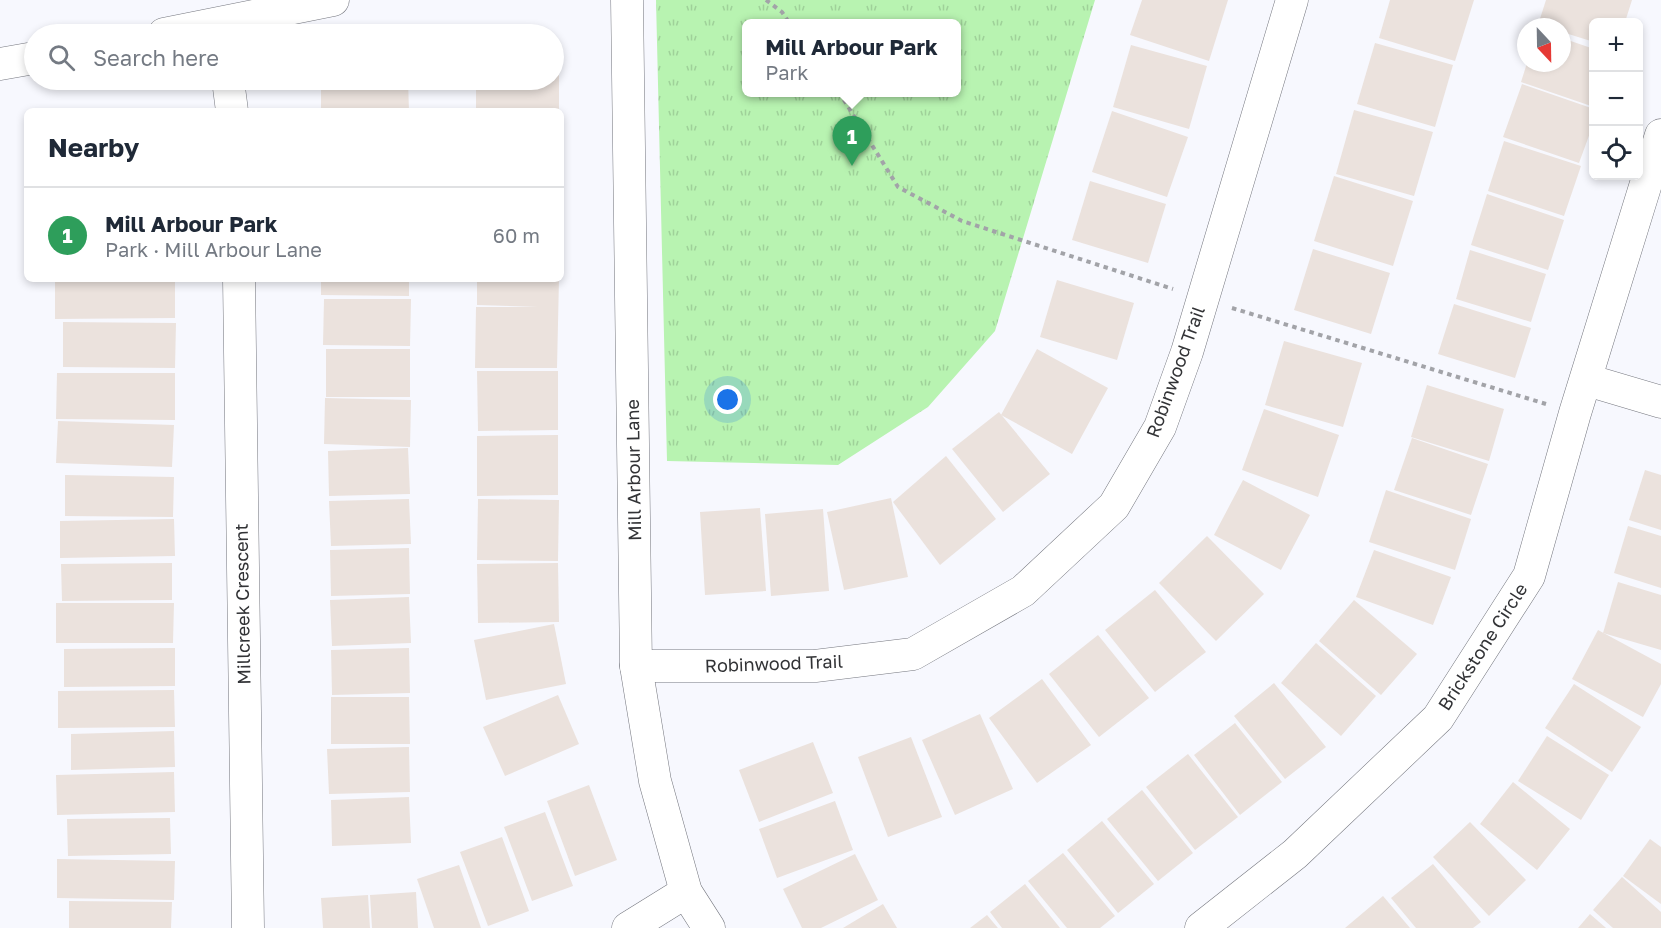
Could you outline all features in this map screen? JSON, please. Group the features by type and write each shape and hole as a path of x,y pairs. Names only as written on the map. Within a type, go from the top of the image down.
{"street":[{"path":"241,24 333,0"},
{"name":"Mill Arbour Lane","path":"627,0 636,666 655,781 686,892 709,928"},
{"name":"Robinwood Trail","path":"636,666 815,666 912,654 1023,591 1114,506 1160,427 1187,352 1292,0"},
{"path":"0,64 24,60"},
{"path":"229,90 232,108"},
{"name":"Brickstone Circle","path":"1201,928 1294,854 1438,718 1529,576 1575,413 1661,135"},
{"name":"Millcreek Crescent","path":"239,282 248,928"},
{"path":"1587,380 1661,402"},
{"path":"628,928 686,892"}],"path":[{"path":"766,0 782,12 787,19"}],"green space":[{"path":"656,0 1095,0 995,331 928,407 838,465 667,461"}],"building":[{"path":"1142,0 1228,0 1209,61 1130,35"},
{"path":"1390,0 1474,0 1455,61 1379,38"},
{"path":"1546,0 1632,0 1626,18 1589,18 1589,40 1571,35 1571,18 1540,18"},
{"path":"1571,41 1589,47 1589,105 1521,82 1524,72 1571,72"},
{"path":"1375,43 1453,65 1435,127 1357,104"},
{"path":"1131,45 1207,66 1189,129 1113,107"},
{"path":"1522,84 1589,107 1589,136 1579,163 1503,137"},
{"path":"321,90 408,90 409,108 321,108"},
{"path":"476,90 559,90 559,108 476,108"},
{"path":"1354,110 1433,132 1414,196 1336,174"},
{"path":"1112,111 1188,137 1167,197 1092,172"},
{"path":"1504,141 1581,166 1564,216 1488,191"},
{"path":"1334,176 1413,201 1393,266 1314,241"},
{"path":"1090,181 1166,204 1148,263 1072,240"},
{"path":"1487,194 1564,220 1548,270 1471,245"},
{"path":"1313,249 1390,273 1371,334 1294,310"},
{"path":"1470,250 1546,274 1531,322 1456,299"},
{"path":"1057,280 1134,303 1117,360 1040,337"},
{"path":"55,282 175,282 175,318 55,319"},
{"path":"321,282 409,282 409,296 321,295"},
{"path":"477,282 559,282 557,368 475,368 476,307 538,307 477,305"},
{"path":"324,299 411,299 410,346 323,345"},
{"path":"1454,304 1531,328 1515,378 1438,354"},
{"path":"63,322 176,323 175,368 63,367"},
{"path":"1284,341 1362,363 1343,427 1265,405"},
{"path":"326,349 410,349 410,397 326,397"},
{"path":"1037,349 1108,388 1072,454 1001,415"},
{"path":"477,371 558,371 558,430 478,431"},
{"path":"57,373 175,373 175,420 56,419"},
{"path":"1427,385 1504,409 1489,461 1411,437"},
{"path":"325,398 411,400 410,447 324,444"},
{"path":"1264,409 1339,435 1318,497 1242,470"},
{"path":"999,412 1050,474 1003,512 952,449"},
{"path":"58,421 174,425 172,467 56,463"},
{"path":"558,435 558,495 477,496 477,436"},
{"path":"1412,438 1488,464 1471,515 1394,490"},
{"path":"408,448 410,494 329,496 328,451"},
{"path":"946,456 996,519 940,565 893,502"},
{"path":"1645,470 1661,475 1661,530 1629,520"},
{"path":"65,475 174,477 173,517 65,516"},
{"path":"1243,480 1310,515 1281,570 1214,535"},
{"path":"1386,490 1471,519 1455,570 1369,542"},
{"path":"891,498 908,577 844,590 827,512"},
{"path":"409,499 411,544 331,546 329,501"},
{"path":"478,499 559,500 558,561 477,560"},
{"path":"760,508 766,591 705,595 700,512"},
{"path":"823,509 829,591 771,596 765,514"},
{"path":"174,519 175,556 60,558 60,521"},
{"path":"1628,526 1661,536 1661,588 1614,573"},
{"path":"1207,536 1264,594 1216,641 1159,583"},
{"path":"409,548 410,594 331,596 330,550"},
{"path":"1374,550 1451,577 1433,625 1356,597"},
{"path":"172,563 172,600 62,601 61,564"},
{"path":"558,563 559,622 478,623 477,564"},
{"path":"1618,582 1661,595 1661,650 1603,633"},
{"path":"1155,590 1206,652 1155,692 1105,630"},
{"path":"409,597 411,643 332,646 330,600"},
{"path":"1354,600 1417,654 1381,695 1319,641"},
{"path":"56,603 174,603 173,643 56,643"},
{"path":"554,624 566,684 486,700 474,640"},
{"path":"1598,630 1661,664 1661,684 1643,717 1572,679"},
{"path":"1098,635 1149,698 1099,737 1049,674"},
{"path":"1316,643 1376,696 1341,736 1281,683"},
{"path":"175,648 175,686 64,687 64,649"},
{"path":"409,648 410,693 332,695 331,650"},
{"path":"1042,679 1091,745 1037,783 989,718"},
{"path":"1274,683 1326,747 1285,779 1234,716"},
{"path":"1574,684 1641,727 1612,772 1545,728"},
{"path":"174,690 175,727 58,728 58,691"},
{"path":"558,695 579,744 505,776 483,727"},
{"path":"331,697 409,697 410,744 331,744"},
{"path":"980,714 1013,789 955,815 922,740"},
{"path":"1235,723 1282,782 1240,815 1194,755"},
{"path":"174,731 175,767 71,770 71,734"},
{"path":"1547,736 1609,775 1581,820 1518,781"},
{"path":"911,737 942,817 888,837 858,757"},
{"path":"813,742 833,793 759,822 739,770"},
{"path":"409,747 410,792 329,794 327,749"},
{"path":"1188,754 1238,817 1195,850 1146,787"},
{"path":"174,772 175,812 57,815 56,775"},
{"path":"1513,782 1570,829 1537,870 1480,824"},
{"path":"589,785 617,860 575,876 547,801"},
{"path":"1142,790 1193,853 1158,881 1107,819"},
{"path":"409,797 411,843 332,846 331,800"},
{"path":"835,801 853,850 777,878 759,829"},
{"path":"545,812 573,886 532,901 504,827"},
{"path":"170,818 171,854 68,856 67,819"},
{"path":"1102,821 1154,884 1118,913 1067,850"},
{"path":"1470,822 1526,880 1489,916 1433,857"},
{"path":"502,837 529,911 488,926 460,852"},
{"path":"1650,839 1661,847 1661,904 1623,876"},
{"path":"1063,853 1115,916 1100,928 1067,928 1028,881"},
{"path":"855,854 878,900 821,928 802,928 783,889"},
{"path":"57,859 175,861 174,900 57,898"},
{"path":"1433,864 1481,922 1473,928 1416,928 1391,898"},
{"path":"459,865 481,928 434,928 417,879"},
{"path":"1622,877 1661,912 1661,928 1613,928 1593,910"},
{"path":"1025,884 1060,928 1002,928 990,912"},
{"path":"416,892 418,928 372,928 370,895"},
{"path":"368,895 370,928 323,928 321,898"},
{"path":"1383,896 1410,928 1345,928"},
{"path":"69,901 172,902 171,928 69,928"},
{"path":"883,904 897,928 843,928"},
{"path":"1590,914 1606,928 1578,928"},
{"path":"987,915 998,928 970,928"}],"place":[{"name":"Mill Arbour Park","path":"852,166"}]}
